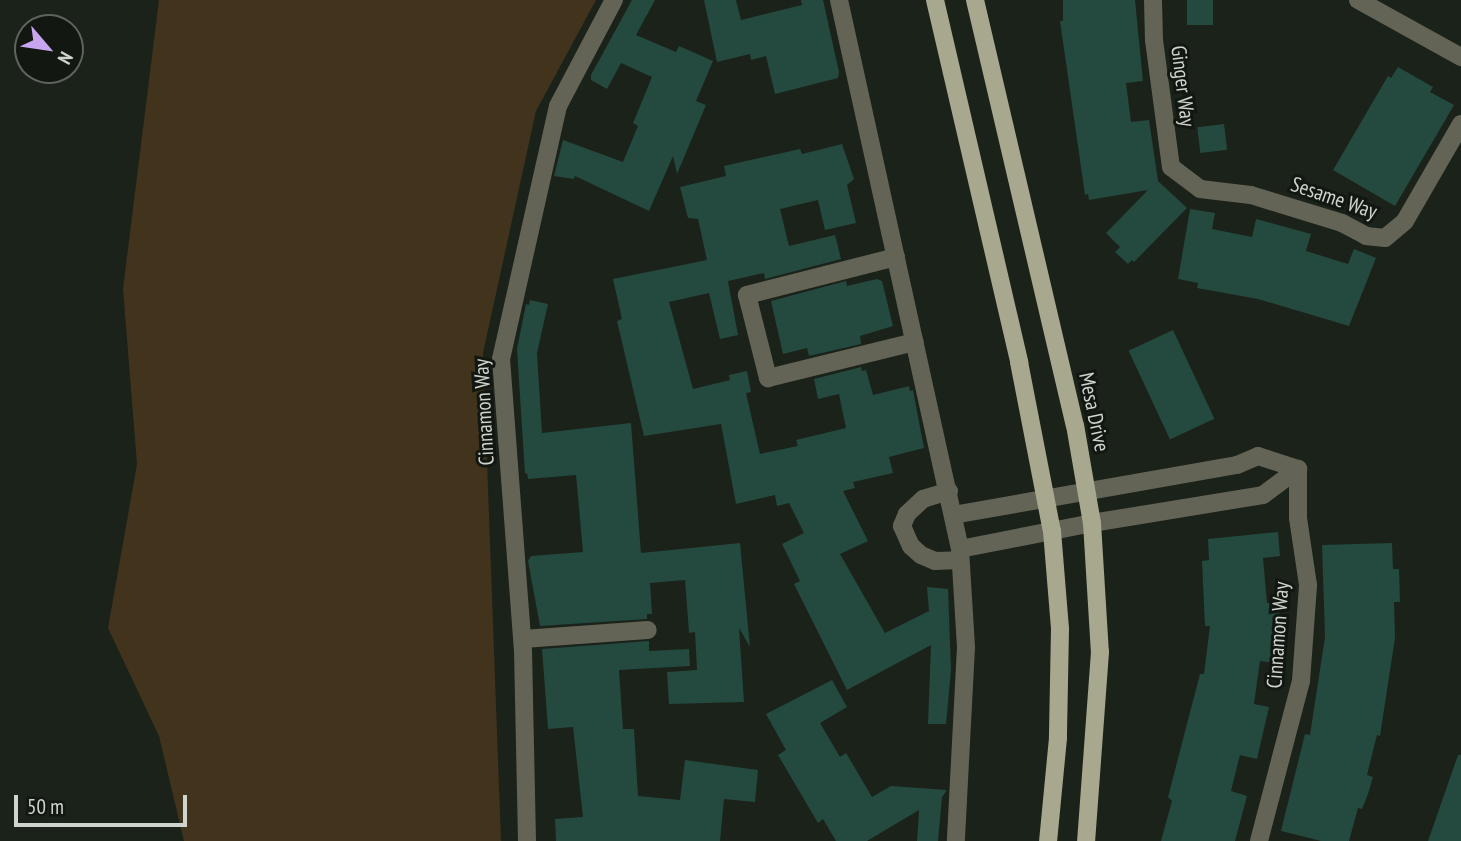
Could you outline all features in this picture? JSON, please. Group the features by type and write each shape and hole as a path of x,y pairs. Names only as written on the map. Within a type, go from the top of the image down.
{"main road":[{"path":"935,0 1019,362 1052,531 1060,629 1058,738 1048,841"},
{"name":"Mesa Drive","path":"975,0 1075,425 1092,523 1100,653 1086,841"}],"street":[{"name":"Cinnamon Way","path":"527,841 523,639 501,359 558,106 614,0"},
{"path":"839,0 949,491 960,555 966,647 956,841"},
{"name":"Ginger Way","path":"1153,0 1154,40 1171,167 1178,175"},
{"path":"1359,0 1461,57"},
{"name":"Sesame Way","path":"1178,175 1200,189 1251,195 1342,223 1366,236 1385,238 1405,221 1461,124"},
{"path":"896,257 747,295 768,378 915,342"},
{"path":"953,515 1237,466 1258,456 1297,469"},
{"name":"Cinnamon Way","path":"1259,841 1301,681 1308,585 1298,518 1297,469"},
{"path":"949,491 923,499 907,514 902,526 911,546 921,555 935,561 1052,531 1264,495 1297,469"},
{"path":"523,639 648,630"}],"shaded area":[{"path":"159,0 596,0 536,111 483,353 501,841 184,841 159,736 108,628 137,464 123,289"}],"building":[{"path":"632,0 655,0 636,35 676,52 679,46 713,61 696,101 706,105 677,174 673,156 649,211 575,176 574,179 554,176 563,140 623,162 638,126 633,123 652,77 621,63 607,89 591,80 591,75"},
{"path":"704,0 736,0 741,20 802,5 801,0 823,0 839,72 838,78 775,94 766,56 751,60 750,54 717,62"},
{"path":"1063,0 1135,0 1143,81 1126,83 1131,122 1149,120 1158,181 1187,208 1134,262 1132,260 1128,264 1115,252 1120,247 1106,233 1148,190 1089,200 1088,194 1085,195 1060,21 1063,21"},
{"path":"1187,0 1213,0 1213,25 1187,25"},
{"path":"1398,67 1433,87 1430,92 1454,105 1395,206 1333,170 1388,76 1391,78"},
{"path":"1224,124 1227,150 1200,153 1197,127"},
{"path":"842,144 854,179 847,185 856,223 825,230 818,200 780,209 789,246 835,235 841,259 765,279 764,273 728,281 738,335 720,339 709,293 669,302 693,389 730,380 729,375 747,371 751,392 746,393 760,454 798,446 796,440 846,428 839,394 818,399 814,379 861,367 862,371 866,370 873,395 909,386 910,391 913,390 924,448 889,457 893,473 853,482 855,488 843,491 868,541 840,554 885,633 929,611 927,587 948,589 951,670 946,724 928,724 931,645 847,690 794,584 800,581 782,544 804,533 789,503 777,506 775,495 736,504 721,424 644,436 617,321 622,319 613,279 707,260 698,219 688,218 680,187 726,176 724,166 800,149 802,154"},
{"path":"1190,209 1215,213 1212,229 1252,237 1256,219 1311,234 1306,251 1348,264 1354,249 1376,258 1349,326 1258,299 1197,288 1198,283 1178,279"},
{"path":"877,279 882,281 893,326 860,336 861,344 809,356 807,348 783,354 771,301 846,281 847,286"},
{"path":"530,300 548,304 537,353 542,433 631,423 641,553 740,543 750,647 739,628 744,702 669,704 667,672 697,670 695,632 689,633 685,580 650,583 652,614 647,614 647,619 540,626 528,561 531,556 583,552 576,475 528,479 527,473 525,474 517,349 526,304 529,305"},
{"path":"1173,330 1214,419 1170,440 1129,351"},
{"path":"1278,532 1280,556 1263,558 1267,603 1280,603 1277,663 1260,661 1254,704 1269,707 1257,759 1240,755 1231,791 1247,796 1235,841 1161,841 1172,801 1168,797 1200,674 1204,674 1210,626 1205,626 1202,561 1209,560 1208,539"},
{"path":"1392,543 1393,569 1399,569 1400,602 1394,602 1395,638 1380,736 1377,735 1367,775 1373,777 1368,794 1362,809 1358,808 1349,841 1321,841 1281,831 1305,734 1310,735 1325,637 1322,545"},
{"path":"649,641 649,651 689,649 690,666 619,670 623,729 634,729 638,796 680,800 685,760 758,770 755,802 724,799 720,841 556,841 555,819 583,817 573,727 548,729 542,649"},
{"path":"832,680 847,707 820,723 840,757 846,753 872,797 891,786 947,790 942,797 938,841 917,841 919,810 867,841 836,841 823,819 818,823 778,755 786,750 766,714"},
{"path":"1458,755 1461,755 1461,841 1428,841"}]}
